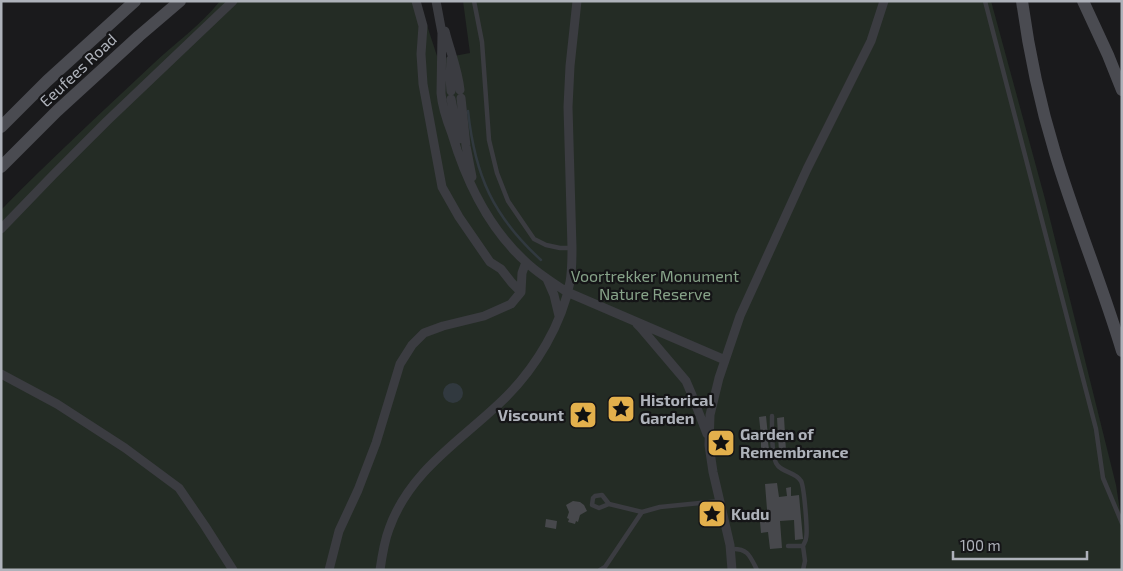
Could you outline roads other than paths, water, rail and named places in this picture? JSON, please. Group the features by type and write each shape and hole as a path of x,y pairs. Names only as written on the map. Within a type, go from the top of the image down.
{"main road":[{"name":"Eeufees Road","path":"1,127 47,81 135,1"},
{"name":"Eeufees Road","path":"1,167 57,111 180,1"},
{"path":"1022,1 1040,97 1055,153 1104,293 1122,351"},
{"path":"1083,1 1122,90"}],"street":[{"path":"1,229 107,121 233,1"},
{"path":"416,1 423,26 421,54 423,84 442,187 459,217 490,262 502,269 521,292"},
{"path":"437,1 459,76 456,95 474,190"},
{"path":"437,1 442,33 442,102 458,154 484,209 500,233 526,262 547,279 568,292 725,360"},
{"path":"380,570 389,527 398,508 410,490 426,469 446,449 487,415 523,378 540,354 559,316 568,292 572,267 572,248 568,107 577,1"},
{"path":"709,444 709,424 712,405 725,360 744,307 806,170 871,41 884,1"},
{"path":"329,570 339,532 376,443 400,364 412,345 424,333 443,326 484,316 511,304 521,292 522,272 526,262"},
{"path":"547,279 554,295 559,316"},
{"path":"628,318 641,328 686,381 699,412 706,430 713,472 731,549 732,570"},
{"path":"1,374 57,404 125,448 178,488 233,570"}],"lane":[{"path":"474,1 482,42 489,140 497,173 508,201 534,239 546,245 572,248"},
{"path":"985,1 1096,429 1103,478 1122,524"},
{"path":"772,416 776,463 781,469 801,480 807,538 803,546 805,561 803,570"},
{"path":"609,504 642,512 660,507 720,500"},
{"path":"600,570 605,567 642,512"},
{"path":"788,546 803,546"},
{"path":"731,549 740,549 750,555 757,570"}],"waterway":[{"path":"468,111 476,156 489,193 510,227 541,260"}],"place":[{"name":"Historical Garden","path":"621,409"},
{"name":"Viscount","path":"583,415"},
{"name":"Garden of Remembrance","path":"721,443"},
{"name":"Kudu","path":"712,514"}],"park label":[{"name":"Voortrekker Monument Nature Reserve","path":"655,285"}]}
